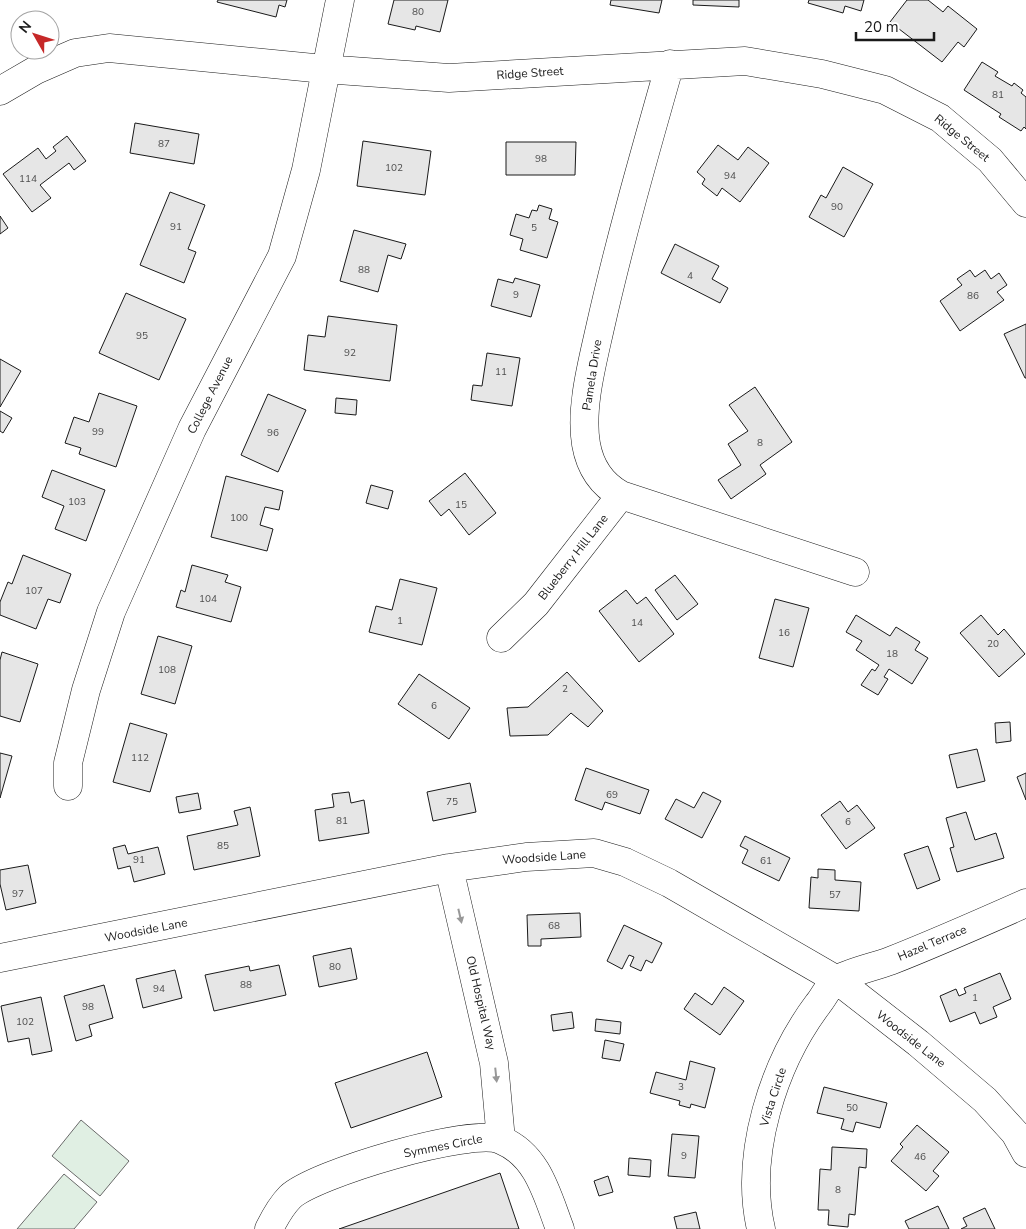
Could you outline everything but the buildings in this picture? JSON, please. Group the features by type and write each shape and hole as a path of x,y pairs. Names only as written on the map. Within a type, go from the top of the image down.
{"street":[{"name":"College Avenue","path":"68,786 68,763 86,690 111,612 192,429 282,256 306,170 324,69 340,0"},
{"name":"Ridge Street","path":"1,81 36,70 74,53 109,48 324,69 449,78 745,61 822,74 885,90 940,118 990,160 1026,203"},
{"name":"Pamela Drive","path":"670,64 618,246 586,402 586,443 590,461 601,480 621,495 856,572"},
{"name":"Blueberry Hill Lane","path":"501,638 536,604 621,495"},
{"name":"Woodside Lane","path":"0,958 449,868 554,854 594,853 614,858 691,894 837,980 918,1043 985,1100 1015,1133 1026,1153"},
{"name":"Old Hospital Way","path":"449,868 494,1064 501,1140"},
{"name":"Hazel Terrace","path":"837,980 888,962 1026,903"},
{"name":"Vista Circle","path":"761,1229 755,1187 755,1166 769,1106 794,1042 808,1018 837,980"},
{"name":"Symmes Circle","path":"269,1229 290,1197 327,1176 421,1148 486,1136 501,1140 527,1158 541,1178 560,1229"}],"green space":[{"path":"81,1120 129,1161 100,1196 52,1156"},
{"path":"64,1174 97,1202 74,1229 17,1229"}]}
